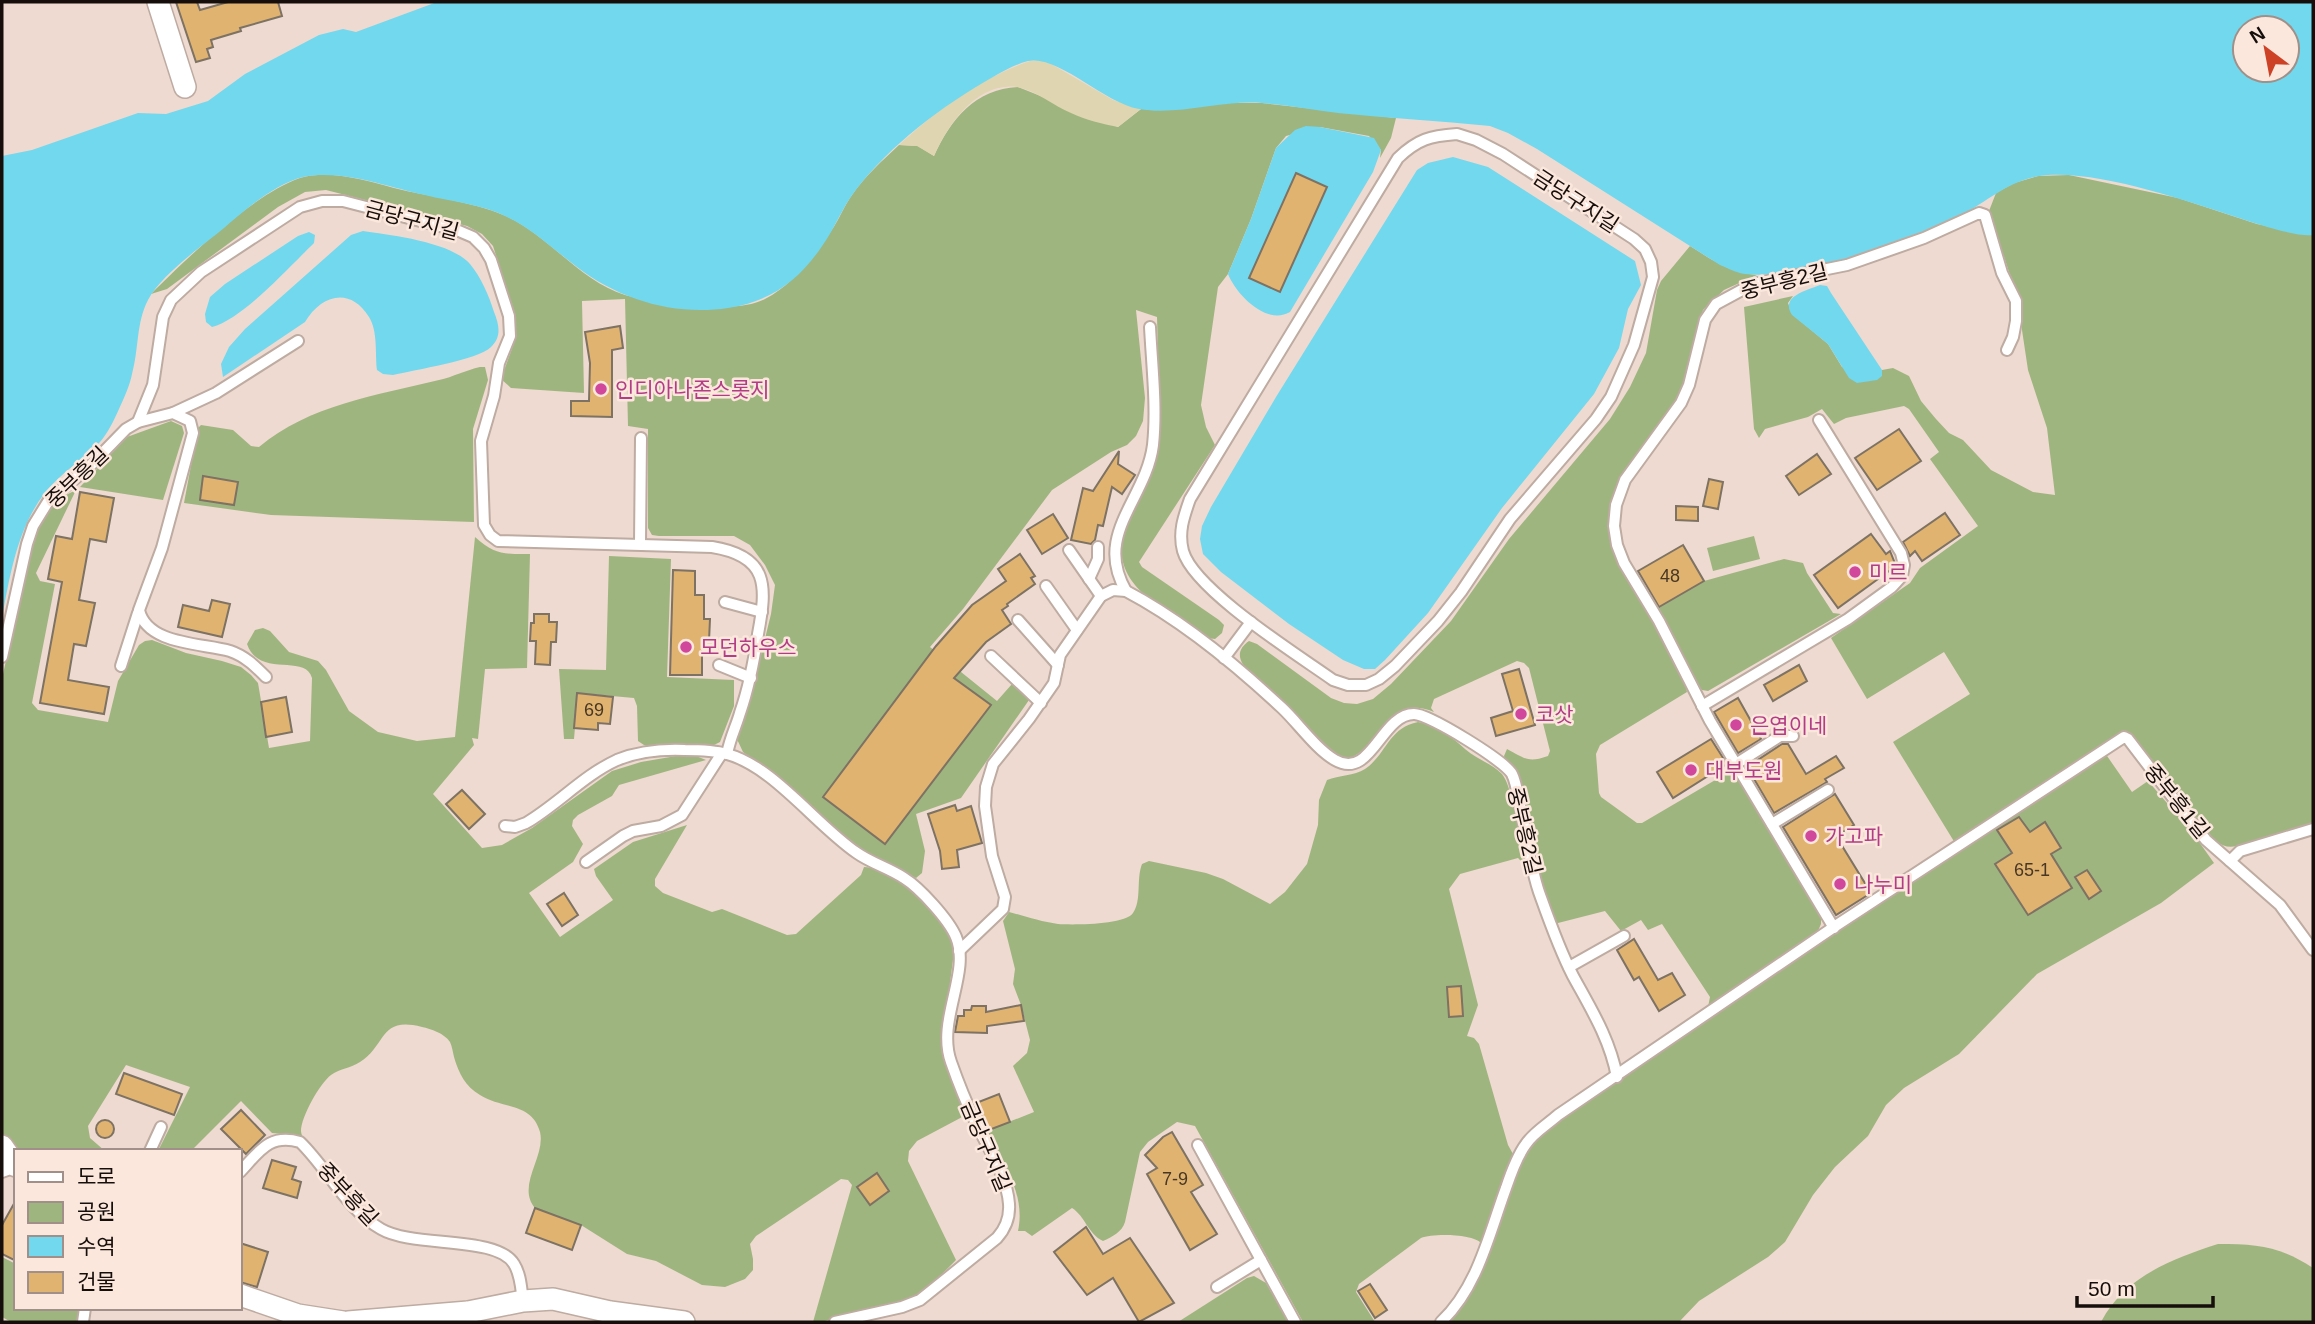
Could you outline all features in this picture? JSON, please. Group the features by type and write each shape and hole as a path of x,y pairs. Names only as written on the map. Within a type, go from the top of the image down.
{"street":[{"path":"158,2 185,87"},
{"path":"2,1146 14,1164"},
{"path":"242,1296 298,1315 346,1322 468,1312 523,1301 553,1299 610,1312 684,1322"}],"lane":[{"name":"금당구지길","path":"1457,134 1476,140 1514,161 1645,248 1653,277 1634,345 1611,397 1596,419 1510,519 1438,621 1395,666 1379,679 1366,685 1348,685 1333,680 1251,622 1196,575 1183,552 1181,526 1190,499 1398,158 1412,145 1432,136 1457,134"},
{"name":"금당구지길","path":"138,422 153,385 163,317 171,300 201,272 300,207 322,201 343,201 473,237 491,260 509,316 510,336 499,363 494,396 481,442 484,526 490,535 498,541 509,542 640,543 712,547 742,555 763,582 765,599 751,678 740,716 724,753 682,814 661,826 623,836 586,862"},
{"name":"중부흥2길","path":"1834,928 1702,706 1659,621 1624,563 1614,526 1616,505 1625,480 1681,403 1689,385 1705,320 1716,304 1753,284 1846,265 1913,242 1979,213 1985,215 2002,273 2016,301 2016,321 2007,350"},
{"path":"1126,591 1115,567 1114,551 1121,522 1140,484 1153,445 1150,327"},
{"name":"중부흥길","path":"2,657 33,526 49,500 90,466 126,429 138,422 173,414 216,393 298,341"},
{"path":"121,666 170,525 193,433 190,422 184,416 173,414"},
{"path":"1702,706 1848,619 1892,587 1902,576 1904,565 1901,553 1819,420"},
{"path":"640,543 642,438"},
{"path":"1089,579 1098,559 1098,547"},
{"path":"1069,550 1101,596"},
{"path":"1046,586 1077,630"},
{"path":"959,951 1003,909 1005,897 992,856 985,806 986,788 993,764 1054,683 1060,655 1101,596 1113,590 1126,591 1196,635 1224,658 1251,622"},
{"path":"725,601 762,612"},
{"path":"139,610 141,620 150,629 168,638 230,651 243,657 266,677"},
{"path":"1018,620 1058,665"},
{"path":"991,656 1041,702"},
{"name":"중부흥2길","path":"1224,658 1284,710 1332,759 1345,765 1358,762 1368,755 1400,717 1414,714 1429,718 1503,762 1512,774 1530,864 1556,940 1605,1036 1617,1077"},
{"path":"719,666 751,678"},
{"path":"1736,764 1780,736 1793,736"},
{"name":"중부흥1길","path":"1834,928 2124,737 2193,824 2280,905 2313,950"},
{"path":"505,826 515,827 526,823 598,772 616,761 636,754 664,749 724,753 761,771 858,854 904,877 949,925 956,937 959,951"},
{"path":"1772,824 1828,790"},
{"path":"2230,861 2240,851 2313,829"},
{"path":"1441,1322 1473,1276 1490,1237 1512,1171 1526,1143 1558,1115 1834,928"},
{"path":"1569,967 1624,936"},
{"name":"금당구지길","path":"835,1322 902,1307 920,1300 932,1293 1006,1228 1009,1203 1005,1187 974,1119 947,1047 946,1032 959,965 959,951"},
{"path":"151,1149 161,1126"},
{"name":"중부흥길","path":"242,1170 262,1147 275,1140 289,1139 300,1142 346,1198 362,1215 381,1229 397,1236 422,1241 472,1245 501,1253 510,1259 519,1278 523,1301"},
{"path":"1198,1145 1296,1322"},
{"path":"1217,1287 1261,1260"}],"green space":[{"path":"1018,87 1118,127 1141,109 1173,109 1222,103 1262,103 1396,118 1391,138 1380,158 1381,150 1369,136 1320,127 1286,136 1276,148 1251,219 1228,274 1218,287 1201,405 1206,427 1215,445 1139,562 1142,567 1219,620 1224,625 1222,633 1215,639 1207,638 1158,605 1131,579 1123,564 1122,546 1127,525 1152,470 1157,453 1159,422 1157,317 1136,310 1145,398 1143,421 1136,436 1127,445 1111,452 1052,490 963,609 930,647 997,701 1012,684 1029,700 961,798 916,814 925,851 922,873 916,878 861,851 784,782 743,752 736,737 751,696 771,614 775,585 765,565 750,545 734,536 659,536 652,535 648,528 648,429 628,426 625,299 582,301 584,393 511,388 501,379 514,343 515,322 493,246 482,234 467,226 326,190 305,192 278,207 167,289 151,294 221,229 262,198 300,178 335,175 465,203 506,216 536,234 593,279 625,295 720,306 747,305 765,299 793,278 831,231 857,188 899,145 918,146 934,156 948,130 966,108 989,93"},
{"path":"2069,175 2178,198 2257,224 2313,235 2313,823 2237,846 2228,847 2221,844 2215,841 2130,733 2123,731 1955,843 1893,742 1970,694 1944,652 1867,699 1831,638 1910,583 1920,568 1978,526 1930,459 1939,452 1909,409 1904,406 1846,418 1834,424 1822,409 1808,417 1765,429 1759,438 1754,429 1744,307 1793,296 1788,303 1792,314 1828,344 1842,367 1882,376 1882,370 1893,368 1909,376 1921,401 1936,419 1949,433 1963,440 1991,470 2033,492 2055,495 2047,428 2028,370 2022,330 2022,299 2009,272 1989,211 1996,193 2014,183 2038,176"},
{"path":"1690,246 1730,269 1757,275 1724,290 1703,310 1685,384 1678,401 1632,463 1610,520 1611,541 1617,558 1656,624 1687,692 1600,745 1596,754 1599,793 1637,823 1642,823 1734,769 1821,917 1818,931 1708,1007 1710,997 1662,924 1648,930 1641,920 1621,931 1605,911 1558,923 1556,926 1541,887 1504,756 1507,749 1531,759 1548,756 1550,751 1529,668 1524,663 1517,661 1434,699 1431,708 1434,712 1418,708 1406,709 1387,723 1361,752 1349,759 1334,755 1244,666 1240,656 1241,649 1249,641 1257,644 1331,698 1344,703 1357,704 1373,699 1391,684 1451,621 1509,539 1610,419 1630,387 1646,353 1661,281"},
{"path":"485,367 488,380 473,429 474,522 271,515 184,503 198,428 201,425 233,430 251,446 259,447 300,421 344,403 444,379"},
{"path":"171,421 182,426 184,433 163,500 80,487 127,437"},
{"path":"76,490 36,573 40,581 55,584 32,703 38,710 108,722 118,681 139,645 152,640 186,653 241,667 251,675 258,683 269,748 310,741 312,678 308,671 301,667 261,661 247,644 255,630 263,628 270,631 289,652 318,661 349,711 378,732 417,741 455,737 475,537 500,552 530,554 527,668 485,669 478,739 472,738 474,745 433,794 482,848 502,845 532,828 612,771 641,762 676,756 696,756 706,760 619,785 612,796 573,820 572,826 583,844 573,862 529,893 560,937 613,900 594,869 633,842 687,825 655,879 655,886 663,893 712,912 722,909 787,935 796,934 861,875 864,867 892,876 907,886 933,911 943,925 954,952 942,1045 966,1115 917,1141 909,1151 908,1161 956,1260 922,1294 905,1301 813,1322 852,1185 848,1180 841,1179 756,1236 750,1244 753,1270 745,1279 725,1287 702,1285 656,1261 627,1254 581,1225 535,1208 529,1190 541,1141 536,1122 523,1111 488,1099 470,1088 460,1074 451,1044 444,1036 429,1029 408,1025 398,1025 391,1029 369,1055 327,1079 304,1117 301,1131 304,1141 295,1135 272,1133 241,1101 193,1149 159,1149 190,1087 126,1065 88,1126 90,1138 103,1149 14,1149 14,1151 2,1134 2,679 31,544 37,527 52,502"},
{"path":"1754,536 1760,559 1713,571 1707,548"},
{"path":"609,556 671,559 667,677 734,680 734,706 720,742 714,745 644,745 638,741 637,706 634,698 578,693 574,739 564,739 559,669 606,670"},
{"path":"1784,559 1803,563 1833,613 1841,614 1708,691 1702,690 1696,685 1657,608 1704,581"},
{"path":"1418,722 1444,732 1502,774 1513,803 1525,865 1518,858 1460,874 1449,889 1478,1005 1467,1036 1474,1038 1479,1044 1508,1145 1513,1154 1481,1243 1452,1235 1421,1238 1359,1284 1356,1292 1375,1322 1303,1322 1195,1126 1177,1122 1148,1142 1140,1152 1125,1222 1116,1234 1103,1241 1072,1208 1032,1236 1025,1231 1018,1231 1020,1217 1016,1191 986,1131 1034,1112 1013,1066 1027,1053 1030,1040 1013,984 1015,969 1003,921 1009,912 1058,924 1120,920 1128,917 1136,908 1142,864 1149,861 1223,879 1270,904 1285,892 1307,864 1318,825 1319,800 1327,780 1365,769 1400,730"},
{"path":"2105,753 2132,792 2148,781 2192,832 2214,863 2161,903 2037,974 1959,1054 1904,1088 1886,1105 1868,1136 1835,1167 1813,1195 1785,1242 1768,1257 1699,1301 1679,1322 1447,1322 1528,1146 1560,1118 1835,931"},
{"path":"2218,1244 2268,1248 2290,1255 2313,1268 2313,1322 2101,1322 2123,1293 2151,1272 2167,1263"},
{"path":"2,1257 14,1263 14,1310 80,1310 78,1322 11,1322 2,1317"},
{"path":"1254,1276 1266,1283 1288,1322 1178,1322 1247,1278"}],"sand":[{"path":"1030,61 1046,61 1113,100 1141,109 1118,127 1094,122 1024,89 1002,87 976,98 965,108 947,131 934,156 917,146 899,145 960,96 994,76"}],"water":[{"path":"437,2 2313,2 2313,235 2274,229 2165,194 2111,181 2061,175 2039,176 2005,188 1933,230 1881,250 1794,272 1745,274 1720,265 1537,149 1490,126 1338,113 1262,103 1169,111 1139,109 1110,98 1067,72 1040,61 1024,62 1001,72 918,127 885,157 855,191 821,247 801,272 776,292 762,299 728,308 688,310 630,297 594,279 526,227 487,209 349,177 303,177 282,185 251,205 183,261 154,290 141,318 127,392 100,442 57,480 35,508 16,553 2,618 2,156 32,150 138,113 166,114 208,101 245,74 319,35 343,29 356,32"},
{"path":"1306,126 1374,138 1381,150 1373,172 1290,312 1271,315 1245,299 1228,274 1276,148 1295,130"},
{"path":"1453,157 1488,167 1635,261 1641,285 1628,309 1619,348 1594,394 1502,508 1428,613 1375,669 1364,669 1343,660 1289,624 1221,572 1203,554 1200,539 1202,526 1276,397 1417,170 1428,163"},
{"path":"363,231 435,245 461,256 470,264 484,287 497,321 498,335 491,347 460,360 393,375 383,374 377,370 375,336 369,317 353,301 336,298 319,305 305,322 223,377 221,364 229,347 245,329 351,235"},
{"path":"309,232 315,235 314,243 252,303 238,314 212,327 206,322 205,314 210,297 225,284 298,236"},
{"path":"1820,285 1827,286 1882,370 1882,376 1877,380 1857,383 1849,378 1828,344 1792,315 1789,303 1792,299"}],"building":[{"path":"176,2 197,2 200,10 228,2 278,2 282,16 211,40 213,47 207,49 210,58 196,62"},
{"path":"1296,173 1327,187 1280,292 1249,278"},
{"path":"620,326 623,348 612,350 612,417 571,416 571,401 589,401 590,363 585,332"},
{"path":"1899,429 1921,461 1877,490 1855,458"},
{"path":"1119,451 1118,464 1135,475 1122,494 1112,487 1103,526 1098,525 1095,540 1091,544 1071,540 1083,488 1093,491"},
{"path":"1817,454 1831,474 1799,495 1786,476"},
{"path":"203,476 238,482 234,505 200,500"},
{"path":"1709,479 1723,482 1718,509 1703,506"},
{"path":"80,492 114,498 106,542 90,539 79,600 95,603 86,646 74,644 68,680 109,687 104,714 40,703 62,582 48,579 56,536 72,539"},
{"path":"1676,506 1698,507 1698,521 1676,520"},
{"path":"1945,513 1960,535 1922,561 1915,551 1910,556 1903,542"},
{"path":"1053,514 1068,538 1042,554 1027,530"},
{"path":"1871,534 1886,554 1890,551 1896,566 1838,608 1814,575"},
{"path":"1683,545 1704,581 1659,607 1638,571"},
{"path":"1020,554 1035,576 1031,578 1035,584 1007,604 1002,610 1011,624 986,642 954,678 991,705 885,844 823,797 936,646 972,605 1006,581 998,569"},
{"path":"673,570 695,571 695,595 704,595 704,619 710,619 709,641 702,641 702,675 670,675"},
{"path":"212,600 230,604 222,637 178,627 183,605 209,611"},
{"path":"534,614 549,614 549,622 557,622 556,642 551,642 550,665 535,664 536,641 530,641"},
{"path":"1799,665 1807,681 1773,701 1764,685"},
{"path":"1519,669 1535,725 1496,736 1491,718 1513,711 1502,674"},
{"path":"577,693 613,697 610,724 598,723 598,730 574,728"},
{"path":"286,697 292,732 266,737 261,702"},
{"path":"1738,698 1761,739 1738,753 1714,712"},
{"path":"1711,739 1727,764 1673,798 1657,772"},
{"path":"1782,744 1788,744 1806,774 1836,756 1844,768 1825,779 1827,782 1774,813 1747,767"},
{"path":"462,790 485,814 469,829 446,804"},
{"path":"1835,794 1854,825 1836,836 1871,893 1836,915 1783,827"},
{"path":"955,805 957,811 971,806 982,843 957,850 959,867 942,869 940,851 928,814"},
{"path":"2019,817 2030,832 2045,822 2061,848 2051,854 2072,888 2028,915 1995,864 2012,853 1997,830"},
{"path":"2087,870 2101,891 2089,899 2075,877"},
{"path":"564,893 578,915 562,926 547,904"},
{"path":"1634,939 1658,980 1672,973 1685,995 1659,1011 1639,977 1634,980 1617,950"},
{"path":"1461,986 1463,1016 1449,1017 1447,987"},
{"path":"1021,1005 1024,1021 987,1026 987,1033 955,1032 958,1016 964,1016 964,1010 971,1010 972,1006 986,1006 986,1012"},
{"path":"124,1073 182,1094 174,1115 116,1094"},
{"path":"999,1094 1010,1122 989,1130 976,1103"},
{"path":"241,1110 265,1135 246,1154 221,1129"},
{"path":"105,1120 111,1123 114,1129 111,1135 105,1138 99,1135 96,1129 99,1123"},
{"path":"1172,1132 1203,1185 1191,1192 1217,1234 1190,1250 1147,1174 1157,1168 1145,1155"},
{"path":"272,1160 296,1167 292,1179 301,1182 297,1198 263,1188"},
{"path":"877,1173 889,1191 870,1205 857,1187"},
{"path":"14,1204 14,1260 2,1254 2,1225"},
{"path":"535,1208 581,1225 572,1250 526,1233"},
{"path":"1086,1227 1103,1254 1130,1238 1174,1303 1139,1322 1113,1278 1087,1295 1054,1252"},
{"path":"242,1244 268,1252 257,1287 242,1283"},
{"path":"1370,1284 1387,1310 1375,1318 1358,1291"}],"place":[{"name":"인디아나존스롯지","path":"601,389"},
{"name":"미르","path":"1855,572"},
{"name":"모던하우스","path":"686,647"},
{"name":"코삿","path":"1521,714"},
{"name":"은엽이네","path":"1736,725"},
{"name":"대부도원","path":"1691,770"},
{"name":"가고파","path":"1811,836"},
{"name":"나누미","path":"1840,884"}]}
